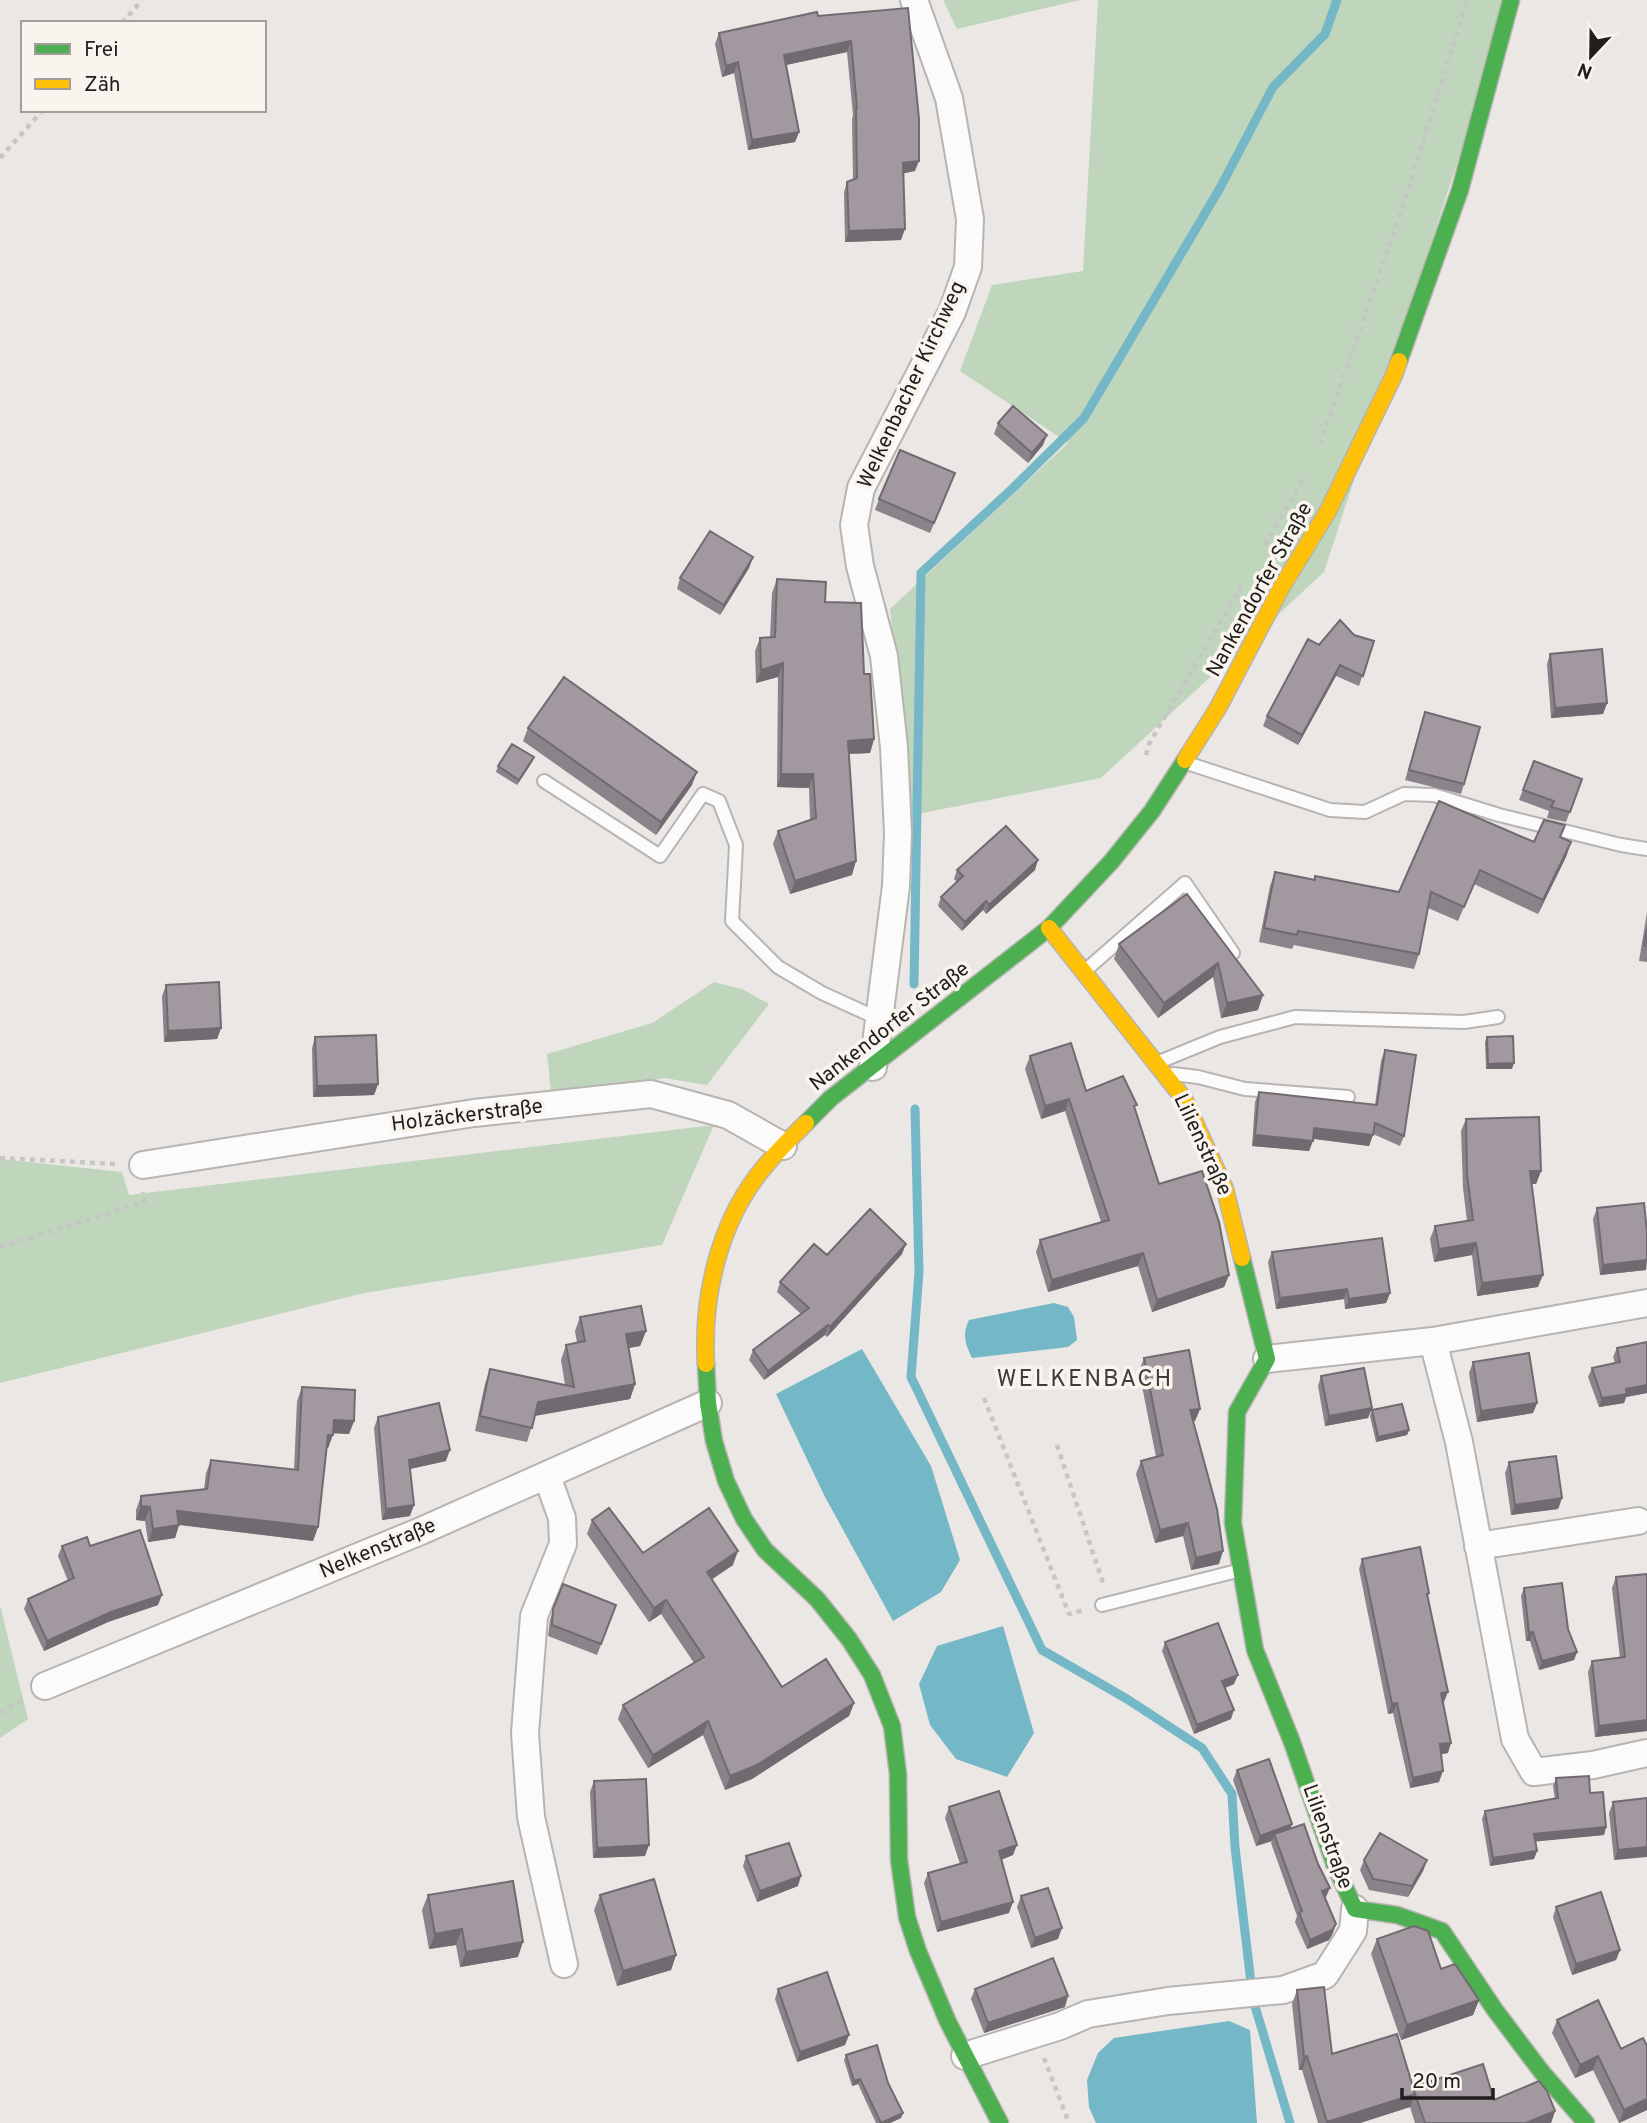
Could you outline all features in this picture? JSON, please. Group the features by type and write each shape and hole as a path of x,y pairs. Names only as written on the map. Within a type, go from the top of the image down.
{"main road":[{"name":"Nankendorfer Straße","path":"1000,2123 948,2022 918,1951 907,1917 899,1860 898,1774 894,1738 872,1675 849,1639 817,1599 765,1550 744,1518 726,1481 714,1441 708,1403 705,1349 708,1302 716,1262 734,1213 757,1176 783,1146 831,1098 1049,928 1120,852 1152,811 1218,708 1281,588 1328,511 1394,375 1460,190 1511,0"},
{"name":"Lilienstraße","path":"1049,928 1184,1099 1226,1188 1267,1359 1237,1412 1233,1522 1255,1650 1292,1742 1335,1866 1355,1909 1397,1915 1442,1931 1495,2010 1541,2071 1586,2123"}],"street":[{"name":"Welkenbacher Kirchweg","path":"873,1067 896,886 898,833 894,747 884,656 860,566 854,525 861,488 952,312 968,267 970,219 949,98 914,0"},
{"name":"Holzäckerstraße","path":"143,1166 474,1113 651,1094 729,1115 783,1146"},
{"path":"1267,1359 1433,1341 1647,1303"},
{"path":"1433,1341 1459,1442 1515,1739 1534,1772 1593,1765 1647,1753"},
{"name":"Nelkenstraße","path":"45,1686 421,1531 708,1403"},
{"path":"547,1476 562,1518 563,1544 534,1616 526,1733 531,1817 564,1964"},
{"path":"1478,1546 1638,1521"},
{"path":"965,2056 1060,2026 1088,2014 1168,2001 1283,1990 1325,1975 1353,1931 1355,1909"}],"lane":[{"path":"1183,762 1330,810 1365,812 1404,794 1434,795 1513,818 1647,849"},
{"path":"544,781 660,856 704,794 719,801 736,845 732,921 778,967 822,993 879,1019"},
{"path":"1084,971 1185,883 1233,953"},
{"path":"1159,1068 1220,1037 1295,1017 1464,1022 1498,1017"},
{"path":"1159,1068 1245,1089 1348,1097"},
{"path":"1106,1604 1241,1570"}],"path":[{"path":"124,21 142,0"},
{"path":"1317,455 1403,206 1467,0"},
{"path":"0,158 41,112"},
{"path":"1261,551 1310,467"},
{"path":"1145,757 1149,744 1247,575"},
{"path":"0,1158 143,1166 144,1202 0,1247"},
{"path":"984,1398 1069,1614 1106,1604 1056,1445"},
{"path":"1036,2034 1069,2123"}],"green space":[{"path":"943,0 1080,0 957,29"},
{"path":"1098,0 1510,0 1324,572 1101,778 912,815 890,609 1068,443 960,371 992,285 1083,271"},
{"path":"714,982 742,989 769,1004 707,1085 664,1078 575,1096 551,1091 547,1054 652,1023"},
{"path":"714,1125 662,1245 364,1293 0,1383 0,1159 122,1172 129,1195"},
{"path":"0,1605 28,1719 0,1738"}],"water":[{"path":"1054,1303 1068,1307 1074,1317 1077,1340 1068,1347 972,1358 965,1339 969,1320"},
{"path":"862,1349 931,1466 960,1560 941,1592 893,1621 824,1495 776,1394"},
{"path":"1003,1626 1034,1733 1007,1777 956,1759 930,1725 919,1684 937,1646"},
{"path":"1229,2021 1250,2030 1257,2123 1096,2123 1089,2107 1087,2080 1098,2053 1114,2038"}],"building":[{"path":"908,8 919,119 919,161 903,163 905,229 849,231 847,182 857,178 857,108 851,41 784,55 799,132 752,140 738,62 726,66 719,33 817,12 818,16"},
{"path":"1013,406 1047,435 1032,453 998,423"},
{"path":"900,450 955,473 934,523 879,499"},
{"path":"710,531 753,557 724,605 680,578"},
{"path":"777,579 826,582 825,602 861,603 864,674 870,674 874,739 848,741 856,861 795,881 778,831 816,818 813,774 781,774 783,663 761,670 760,638 775,637"},
{"path":"1340,620 1354,635 1374,641 1363,676 1340,665 1302,735 1267,716 1308,639 1319,645"},
{"path":"1602,649 1607,703 1555,708 1550,654"},
{"path":"564,677 697,772 661,822 528,728"},
{"path":"1425,712 1480,727 1464,784 1409,770"},
{"path":"512,744 534,757 519,780 498,766"},
{"path":"1534,761 1582,779 1570,812 1551,807 1554,801 1523,790"},
{"path":"1439,801 1534,842 1544,820 1565,825 1560,837 1571,842 1543,900 1480,870 1464,907 1431,892 1419,954 1298,931 1297,935 1264,928 1275,872 1315,880 1315,876 1399,892"},
{"path":"1006,826 1038,860 989,905 986,901 965,922 941,897 963,876 957,870"},
{"path":"1187,894 1263,995 1227,1003 1218,963 1164,1003 1119,944"},
{"path":"219,982 221,1028 168,1031 166,985"},
{"path":"376,1035 378,1084 317,1086 315,1037"},
{"path":"1513,1036 1514,1063 1488,1064 1487,1037"},
{"path":"1071,1043 1086,1091 1123,1076 1137,1105 1134,1106 1159,1184 1202,1171 1219,1222 1229,1275 1157,1300 1143,1253 1052,1280 1040,1240 1109,1220 1069,1099 1045,1106 1030,1056"},
{"path":"1385,1050 1416,1055 1404,1136 1375,1123 1373,1135 1314,1128 1313,1141 1255,1135 1259,1092 1377,1105"},
{"path":"1539,1117 1541,1171 1530,1171 1543,1275 1482,1283 1476,1243 1439,1249 1435,1226 1473,1220 1467,1175 1466,1119"},
{"path":"1644,1203 1647,1260 1603,1265 1597,1208"},
{"path":"870,1209 906,1244 830,1327 828,1325 768,1371 753,1350 809,1308 780,1282 814,1244 827,1255"},
{"path":"1382,1238 1390,1293 1349,1299 1347,1289 1280,1298 1272,1252"},
{"path":"641,1306 646,1331 626,1334 635,1384 538,1402 532,1428 480,1416 490,1369 574,1387 566,1345 585,1341 580,1317"},
{"path":"1647,1342 1647,1385 1626,1389 1627,1394 1602,1398 1592,1368 1620,1362 1617,1348"},
{"path":"1189,1350 1200,1409 1190,1410 1217,1509 1223,1551 1196,1558 1188,1523 1160,1530 1141,1461 1163,1455 1144,1358"},
{"path":"1529,1353 1537,1403 1481,1411 1473,1362"},
{"path":"1364,1368 1372,1408 1329,1416 1321,1376"},
{"path":"302,1387 355,1390 354,1421 334,1420 333,1435 328,1435 318,1527 177,1511 179,1525 153,1529 150,1507 141,1506 141,1496 207,1489 211,1460 298,1470"},
{"path":"439,1403 450,1450 409,1460 414,1505 386,1509 378,1417"},
{"path":"1402,1404 1409,1430 1378,1437 1372,1410"},
{"path":"1556,1456 1562,1498 1515,1505 1509,1462"},
{"path":"609,1508 643,1553 709,1508 738,1551 707,1572 782,1687 826,1659 854,1703 757,1765 730,1776 708,1721 653,1755 623,1705 704,1657 666,1600 654,1608 592,1520"},
{"path":"140,1530 162,1595 111,1612 47,1641 28,1599 74,1578 62,1546 87,1537 90,1546"},
{"path":"1420,1547 1448,1692 1441,1693 1451,1743 1440,1744 1443,1771 1413,1778 1397,1703 1392,1704 1362,1559"},
{"path":"1647,1574 1647,1720 1599,1726 1592,1661 1625,1657 1616,1577"},
{"path":"1562,1583 1568,1629 1577,1652 1542,1661 1533,1632 1529,1633 1524,1588"},
{"path":"563,1584 616,1605 601,1644 552,1625 553,1609"},
{"path":"1218,1623 1238,1675 1222,1681 1234,1710 1197,1725 1165,1642"},
{"path":"1269,1759 1292,1824 1260,1836 1237,1770"},
{"path":"1589,1776 1590,1793 1603,1792 1606,1827 1534,1834 1537,1851 1493,1858 1485,1811 1558,1798 1556,1778"},
{"path":"646,1779 649,1845 597,1848 594,1781"},
{"path":"999,1791 1017,1845 999,1851 1013,1902 941,1922 928,1873 967,1862 949,1807"},
{"path":"1647,1798 1647,1847 1618,1850 1613,1802"},
{"path":"1304,1824 1330,1888 1322,1891 1336,1924 1332,1930 1310,1940 1274,1834"},
{"path":"1380,1833 1427,1860 1412,1886 1373,1879 1364,1860"},
{"path":"789,1843 801,1876 760,1891 746,1856"},
{"path":"654,1879 676,1955 623,1971 600,1895"},
{"path":"513,1881 523,1942 466,1952 462,1929 435,1934 428,1895"},
{"path":"1048,1888 1062,1928 1035,1938 1021,1896"},
{"path":"1601,1892 1620,1950 1576,1964 1556,1907"},
{"path":"1414,1926 1428,1931 1441,1969 1455,1964 1479,2000 1407,2025 1377,1939"},
{"path":"1053,1958 1068,1996 988,2023 975,1989"},
{"path":"827,1972 849,2035 800,2052 778,1989"},
{"path":"1324,1987 1332,2054 1397,2034 1413,2087 1483,2064 1494,2100 1539,2081 1547,2091 1555,2111 1526,2123 1425,2123 1413,2088 1415,2094 1327,2122 1307,2056 1304,2057 1297,1990"},
{"path":"1598,2000 1621,2049 1643,2038 1647,2046 1647,2099 1624,2110 1598,2056 1580,2065 1557,2020"},
{"path":"877,2045 888,2083 903,2113 881,2123 860,2079 854,2081 846,2055"}],"waterway":[{"path":"914,984 921,573 1084,418 1220,188 1273,87 1325,34 1337,0"},
{"path":"915,1109 919,1272 911,1377 1042,1650 1127,1699 1202,1748 1232,1794 1235,1847 1251,1983"},
{"path":"1254,2003 1290,2123"}],"traffic: fast":[{"path":"1399,361 1460,190 1511,0"},
{"path":"806,1123 831,1098 1049,928 1111,862 1152,811 1185,760"},
{"path":"1242,1258 1267,1359 1237,1412 1233,1523 1255,1650 1292,1742 1335,1866 1355,1909 1397,1915 1442,1931 1495,2010 1541,2071 1586,2123"},
{"path":"706,1364 714,1441 726,1481 744,1519 765,1550 817,1599 849,1639 872,1675 892,1726 898,1774 899,1860 907,1917 918,1951 948,2022 1000,2123"}],"traffic: slow":[{"path":"1185,760 1218,708 1281,588 1328,511 1399,361"},
{"path":"1049,928 1184,1099 1225,1189 1242,1258"},
{"path":"706,1364 705,1339 710,1289 732,1217 763,1168 806,1123"}],"district":[{"name":"WELKENBACH","path":"1085,1380"}]}
